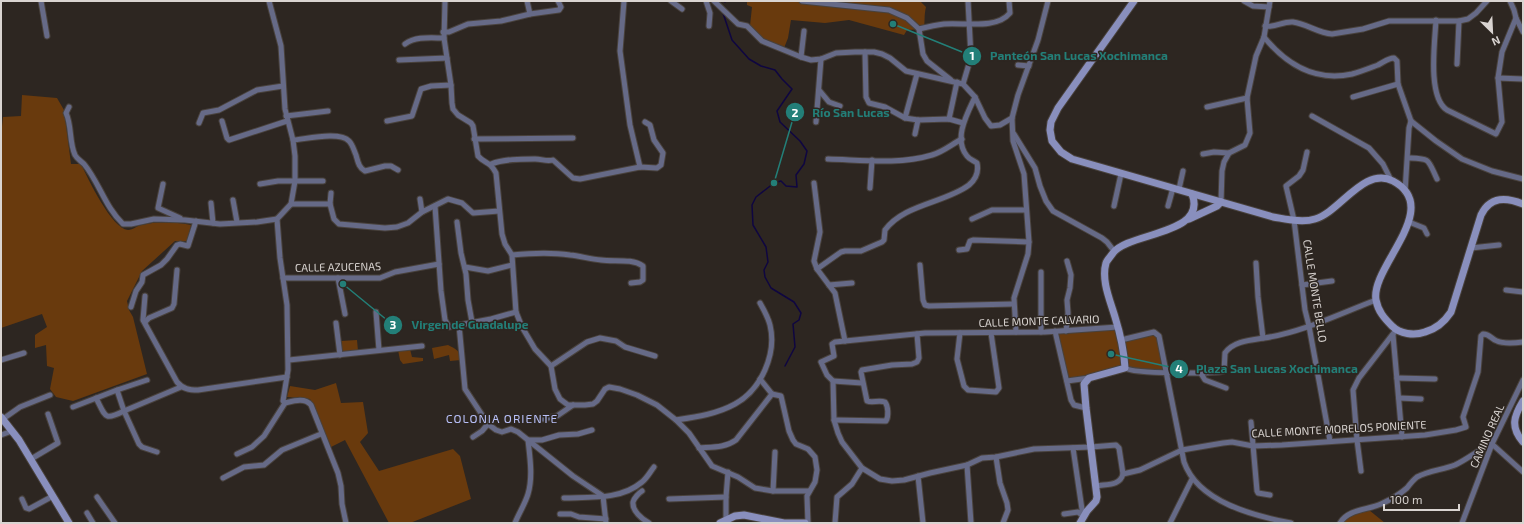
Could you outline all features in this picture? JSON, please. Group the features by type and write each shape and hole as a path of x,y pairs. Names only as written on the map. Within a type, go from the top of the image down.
{"main road":[{"path":"1134,1 1058,108 1051,122 1050,130 1052,141 1061,152 1072,159 1273,217 1294,220 1314,220 1322,217 1360,186 1369,181 1378,179 1391,180 1405,192 1410,206 1409,222 1377,285 1376,300 1378,310 1394,333 1422,333 1429,331 1446,319 1451,312 1484,209 1490,204 1504,198 1523,204"},
{"path":"1187,220 1194,208 1194,199 1192,194"},
{"path":"1082,520 1096,501 1096,486 1084,384 1089,378 1125,368 1125,357 1106,286 1106,262 1114,251 1121,247 1160,233 1213,208 1221,202"},
{"path":"1523,401 1517,411 1514,425 1518,437 1523,442"},
{"path":"2,418 31,459 69,523"},
{"path":"723,522 735,516 744,515 784,523 806,523"}],"street":[{"path":"42,1 47,36"},
{"path":"69,107 66,113 70,121 72,144 76,157 84,163 105,200 120,220 126,225 154,219 213,223 257,222 277,219 291,204 295,181 293,140 287,118 283,86 281,46 269,1"},
{"path":"444,1 444,38 453,109 458,115 471,122 478,156 481,160 491,164 505,161 537,159 545,162 554,160 573,178 580,179 640,167 660,167 663,154 654,140 650,125 645,122"},
{"path":"527,1 530,14"},
{"path":"444,32 449,32 468,24 501,22 530,14 559,10 561,7 558,1"},
{"path":"624,1 620,51 630,125 640,167"},
{"path":"671,1 682,9"},
{"path":"706,1 710,13 709,26"},
{"path":"714,1 738,24 747,26 762,41 801,57 810,60 821,59 836,53 865,52 882,54 890,58 906,71 963,84 975,97 985,118 991,126 1000,125 1012,118"},
{"path":"802,1 889,10 907,18 919,29 924,54 927,61 954,82"},
{"path":"963,84 971,57 968,1"},
{"path":"919,29 945,24 969,24 1000,21 1010,13 1009,1"},
{"path":"1016,332 1013,304 1028,254 1030,242 1024,174 1012,132 1012,118 1048,1"},
{"path":"1203,154 1214,152 1229,153 1245,145 1250,133 1250,115 1247,98 1256,56 1264,37 1269,4 1254,6 1244,1"},
{"path":"1265,26 1271,27 1282,23 1294,22 1327,34 1332,34 1363,29 1389,21 1459,21 1471,18 1488,1"},
{"path":"1510,1 1523,32"},
{"path":"1436,20 1434,80 1436,93 1442,107 1496,134 1502,122 1498,78 1502,52 1516,18"},
{"path":"1458,64 1459,21"},
{"path":"801,57 804,31"},
{"path":"1264,37 1272,47 1292,64 1303,70 1315,73 1334,76 1352,74 1390,58 1394,58 1397,61 1398,84 1411,121 1405,192"},
{"path":"404,44 410,40 416,39 444,38"},
{"path":"865,52 866,97 869,103 885,107 905,118 918,120 949,119 963,123"},
{"path":"399,60 446,58"},
{"path":"816,122 821,59"},
{"path":"1018,65 1029,66"},
{"path":"905,118 917,74"},
{"path":"1498,78 1523,79"},
{"path":"949,119 954,82"},
{"path":"1353,97 1398,84"},
{"path":"387,121 412,116 415,112 420,92 423,88 451,85"},
{"path":"199,123 201,116 204,113 219,110 257,90 283,86"},
{"path":"819,90 829,102 840,106"},
{"path":"817,269 841,252 861,251 882,242 884,240 885,230 897,219 917,208 970,184 978,172 978,168 977,163 970,160 962,148 962,139 963,123 975,97"},
{"path":"1206,107 1247,98"},
{"path":"222,121 229,140 287,118 328,111"},
{"path":"1312,116 1369,148 1383,164 1391,180"},
{"path":"915,134 918,120"},
{"path":"1411,121 1462,159 1492,171 1523,179"},
{"path":"1012,132 1035,168 1042,191 1052,211 1102,238 1114,251"},
{"path":"293,140 323,136 345,138 354,148 359,166 362,170 365,171 391,166 398,170"},
{"path":"474,139 573,138"},
{"path":"828,159 916,159 934,155 962,139"},
{"name":"CALLE MONTE BELLO","path":"1307,152 1303,170 1299,176 1286,186 1294,220 1305,310 1330,441"},
{"path":"1221,202 1222,171 1224,162 1229,153"},
{"path":"1408,158 1425,159 1428,161 1437,179"},
{"path":"870,188 872,160"},
{"path":"491,164 496,173 498,182 499,211 502,234 505,244 512,255 516,312 522,327 532,344 551,366 558,396 564,403 573,405 592,404 601,398 604,389 609,387 637,395 658,405 676,420 712,466 728,472 756,488 773,491 809,491"},
{"path":"1168,206 1183,171"},
{"path":"1114,206 1121,174"},
{"path":"260,184 278,181 323,181"},
{"path":"814,183 820,232 814,261 817,269 835,293 844,341 833,342 834,356 821,362 827,375 833,381 862,383"},
{"path":"163,184 158,208 185,220"},
{"path":"331,193 330,204 336,221 339,224 385,228 403,226 422,212 448,199 462,203 473,213 499,211"},
{"path":"420,199 422,212"},
{"path":"233,200 237,222"},
{"path":"211,203 213,223"},
{"path":"291,204 330,204"},
{"path":"435,206 443,307 445,320 449,327 516,312"},
{"path":"972,219 992,210 1026,210"},
{"path":"277,219 287,305 288,360 283,399 285,403"},
{"path":"131,307 136,291 142,282 143,275 161,265 177,245 180,244 188,246 196,221"},
{"path":"457,222 465,267 472,322"},
{"path":"1409,222 1424,228 1427,234"},
{"path":"959,250 967,249 970,241 973,240 1030,242"},
{"path":"1471,248 1499,245"},
{"path":"512,255 549,253 571,255 602,261 624,261 640,264 644,269 643,280 640,282 630,283"},
{"path":"1066,330 1068,313 1067,300 1071,274 1067,261"},
{"path":"1256,263 1258,298 1263,338"},
{"name":"CALLE AZUCENAS","path":"283,278 380,278 395,272 439,264"},
{"path":"465,267 488,271 512,265"},
{"path":"920,265 923,300 925,305 1013,304"},
{"path":"145,322 149,318 172,308 174,304 177,270"},
{"path":"1041,272 1041,332"},
{"path":"338,278 345,314"},
{"path":"1302,285 1332,281"},
{"path":"829,285 852,283"},
{"path":"1506,290 1523,292"},
{"path":"145,296 143,313 145,322 181,387 185,389 198,390 287,377"},
{"path":"1125,368 1135,371 1166,372 1224,371 1225,353 1229,348 1244,341 1281,335 1309,326 1376,300"},
{"path":"676,420 710,414 734,404 749,394 760,379 770,359 772,340 769,319 760,303"},
{"path":"376,312 379,350"},
{"path":"336,323 340,355"},
{"path":"459,325 465,389 488,424 496,430 502,432 511,429 518,432 573,476 603,496 606,521 579,517 571,514 560,514"},
{"name":"CALLE MONTE CALVARIO","path":"844,341 917,334 1041,332 1118,327"},
{"path":"1055,331 1071,400 1074,405 1086,408"},
{"path":"1121,340 1154,332 1159,336 1186,471 1192,479 1206,491 1227,504 1257,516 1291,523"},
{"path":"960,333 957,359 964,386 968,390 996,392 999,388 991,333"},
{"path":"1394,333 1402,436"},
{"path":"1361,471 1356,440 1353,396 1355,384 1394,333"},
{"path":"834,420 886,421 888,418 885,402 870,402 867,400 862,383 862,370 912,364 918,360 919,354 917,334"},
{"name":"CALLE MONTE MORELOS PONIENTE","path":"1096,486 1119,482 1122,480 1123,474 1140,470 1182,450 1228,442 1253,446 1282,445 1430,435 1466,427 1463,417 1478,372 1481,336 1483,334 1490,335 1495,341 1501,342 1523,342"},
{"path":"551,366 587,342 600,338 616,341 625,347 655,356"},
{"path":"288,360 422,346"},
{"path":"1,360 24,353"},
{"path":"1200,372 1205,380 1226,388"},
{"path":"1067,381 1089,378"},
{"path":"1397,378 1435,379"},
{"path":"760,379 772,394 781,396 789,431 793,440 796,444 808,448 815,457 817,470 814,486 809,491 807,496 806,523"},
{"path":"72,407 147,380"},
{"name":"CAMINO REAL","path":"1462,523 1492,444 1523,380"},
{"path":"833,381 834,420 842,442 862,468 880,479 899,481 967,465 982,458 996,457 1034,449 1118,446 1123,474"},
{"path":"96,398 108,417 111,417 181,387"},
{"path":"117,390 124,411 139,444 142,447 157,452"},
{"path":"699,448 724,446 730,444 745,429 772,394"},
{"path":"2,418 20,407 50,395"},
{"path":"1399,398 1421,399"},
{"path":"237,454 252,447 264,436 285,403 306,401 309,403 340,479 342,504 346,523"},
{"path":"543,419 557,416 573,405"},
{"path":"31,459 58,444 48,414"},
{"path":"1251,422 1257,491 1258,493 1270,495"},
{"path":"473,437 488,424"},
{"path":"528,440 542,440 559,435 578,434 592,430"},
{"path":"1,435 12,431"},
{"path":"223,478 244,467 264,465 282,450 321,434"},
{"path":"515,523 524,506 528,493 530,479 528,440"},
{"path":"1340,523 1346,516 1352,513 1380,505 1391,500 1401,493 1416,478 1426,472 1458,464 1492,444 1523,472"},
{"path":"1073,448 1082,520"},
{"path":"773,491 775,452"},
{"path":"996,457 1000,482 1008,503 1008,510 1003,523"},
{"path":"967,465 971,523"},
{"path":"564,498 614,495 626,491 642,482 654,467"},
{"path":"835,523 836,497 850,487 862,468"},
{"path":"723,522 728,472"},
{"path":"918,476 924,523"},
{"path":"1170,523 1192,479"},
{"path":"642,491 634,499 634,504 637,513 641,518 649,523"},
{"path":"22,499 26,508 29,510 53,496"},
{"path":"97,497 115,523"},
{"path":"669,499 726,497"},
{"path":"1064,514 1078,512 1082,520"},
{"path":"87,513 93,523"}],"shaded area":[{"path":"747,1 920,1 926,7 924,29 907,30 904,35 849,20 825,23 791,20 788,38 784,48 763,39 750,26 752,7 747,5"},
{"path":"22,95 57,98 64,110 71,164 81,164 108,213 122,227 130,230 140,225 161,222 191,225 187,241 175,241 142,271 127,301 129,310 133,317 147,374 73,401 56,397 50,389 54,368 47,366 46,345 35,348 35,335 47,327 42,314 1,328 1,136 3,117 21,116"},
{"path":"1118,327 1121,340 1157,333 1166,373 1129,370 1067,381 1055,331"},
{"path":"357,340 358,351 342,352 341,341"},
{"path":"448,345 458,351 461,360 450,361 449,355 434,359 432,348"},
{"path":"410,349 412,357 423,358 423,361 403,364 400,360 398,350"},
{"path":"336,383 341,403 363,402 368,433 360,442 379,471 453,449 460,456 471,499 410,523 389,523 345,440 331,447 310,399 287,397 290,386 315,390"},
{"path":"1369,510 1385,523 1342,523 1350,515"}],"waterway":[{"path":"723,13 732,40 749,59 761,66 775,70 792,89 777,111 780,122 800,141 807,151 804,164 796,175 797,187 786,186 781,181 774,183 756,197 752,205 753,225 766,247 768,262 764,270 765,277 771,288 794,302 801,313 799,320 793,324 795,347 785,366"}],"place":[{"name":"Panteón San Lucas Xochimanca","path":"893,24"},
{"name":"Río San Lucas","path":"774,183"},
{"name":"Virgen de Guadalupe","path":"343,284"},
{"name":"Plaza San Lucas Xochimanca","path":"1111,354"}],"district":[{"name":"COLONIA ORIENTE","path":"502,419"}]}
